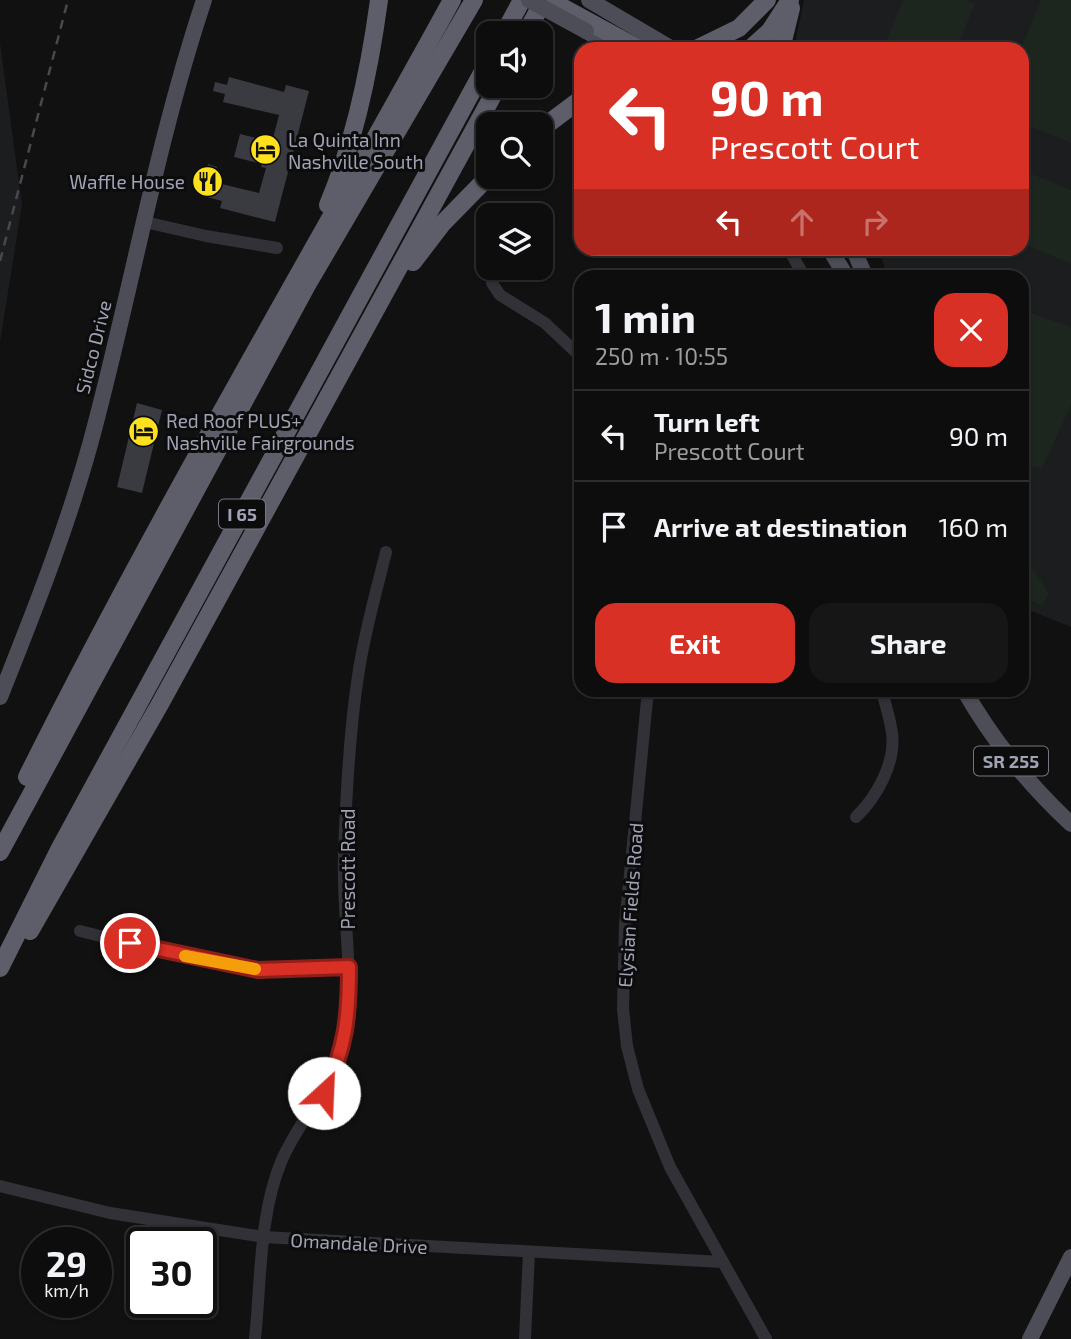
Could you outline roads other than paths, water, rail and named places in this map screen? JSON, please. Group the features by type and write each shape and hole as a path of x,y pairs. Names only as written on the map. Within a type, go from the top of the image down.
{"highway":[{"path":"298,276 344,163 357,114 379,0"},
{"path":"0,832 116,602 452,0"},
{"name":"I 65","path":"0,852 307,285 474,0"},
{"path":"511,21 522,0"},
{"path":"533,21 544,0"},
{"path":"549,0 588,27 623,42"},
{"path":"710,42 739,28 767,0"},
{"path":"758,42 770,31 791,0"},
{"path":"782,42 791,0"},
{"name":"I 65","path":"0,968 60,848 476,84"},
{"path":"0,985 160,704 491,98"},
{"path":"553,120 574,104"},
{"path":"363,330 433,234 476,189"}],"main road":[{"name":"Sidco Drive","path":"0,697 75,495 101,404 178,81 204,0"},
{"path":"529,0 588,27 609,42"},
{"path":"594,3 660,42"},
{"name":"SR 255","path":"969,697 1010,760 1071,824"},
{"path":"1030,1339 1071,1257"}],"street":[{"path":"145,222 277,248"},
{"path":"492,283 500,295 545,323 574,350"},
{"name":"Prescott Road","path":"255,1339 264,1237 271,1193 282,1161 324,1093 340,1057 347,1021 349,967 344,858 350,749 358,675 386,552"},
{"name":"Elysian Fields Road","path":"647,697 625,925 623,1009 627,1046 638,1089 681,1190 766,1339"},
{"path":"856,817 871,799 891,754 892,734 884,697"},
{"path":"80,931 258,970 349,967"},
{"name":"Omandale Drive","path":"0,1186 110,1213 264,1237 722,1262"},
{"path":"525,1339 529,1252"}],"railway":[{"path":"0,261 68,0"}],"place":[{"name":"La Quinta Inn Nashville South","path":"265,150"},
{"name":"Waffle House","path":"208,181"},
{"name":"Red Roof PLUS+ Nashville Fairgrounds","path":"143,431"}]}
